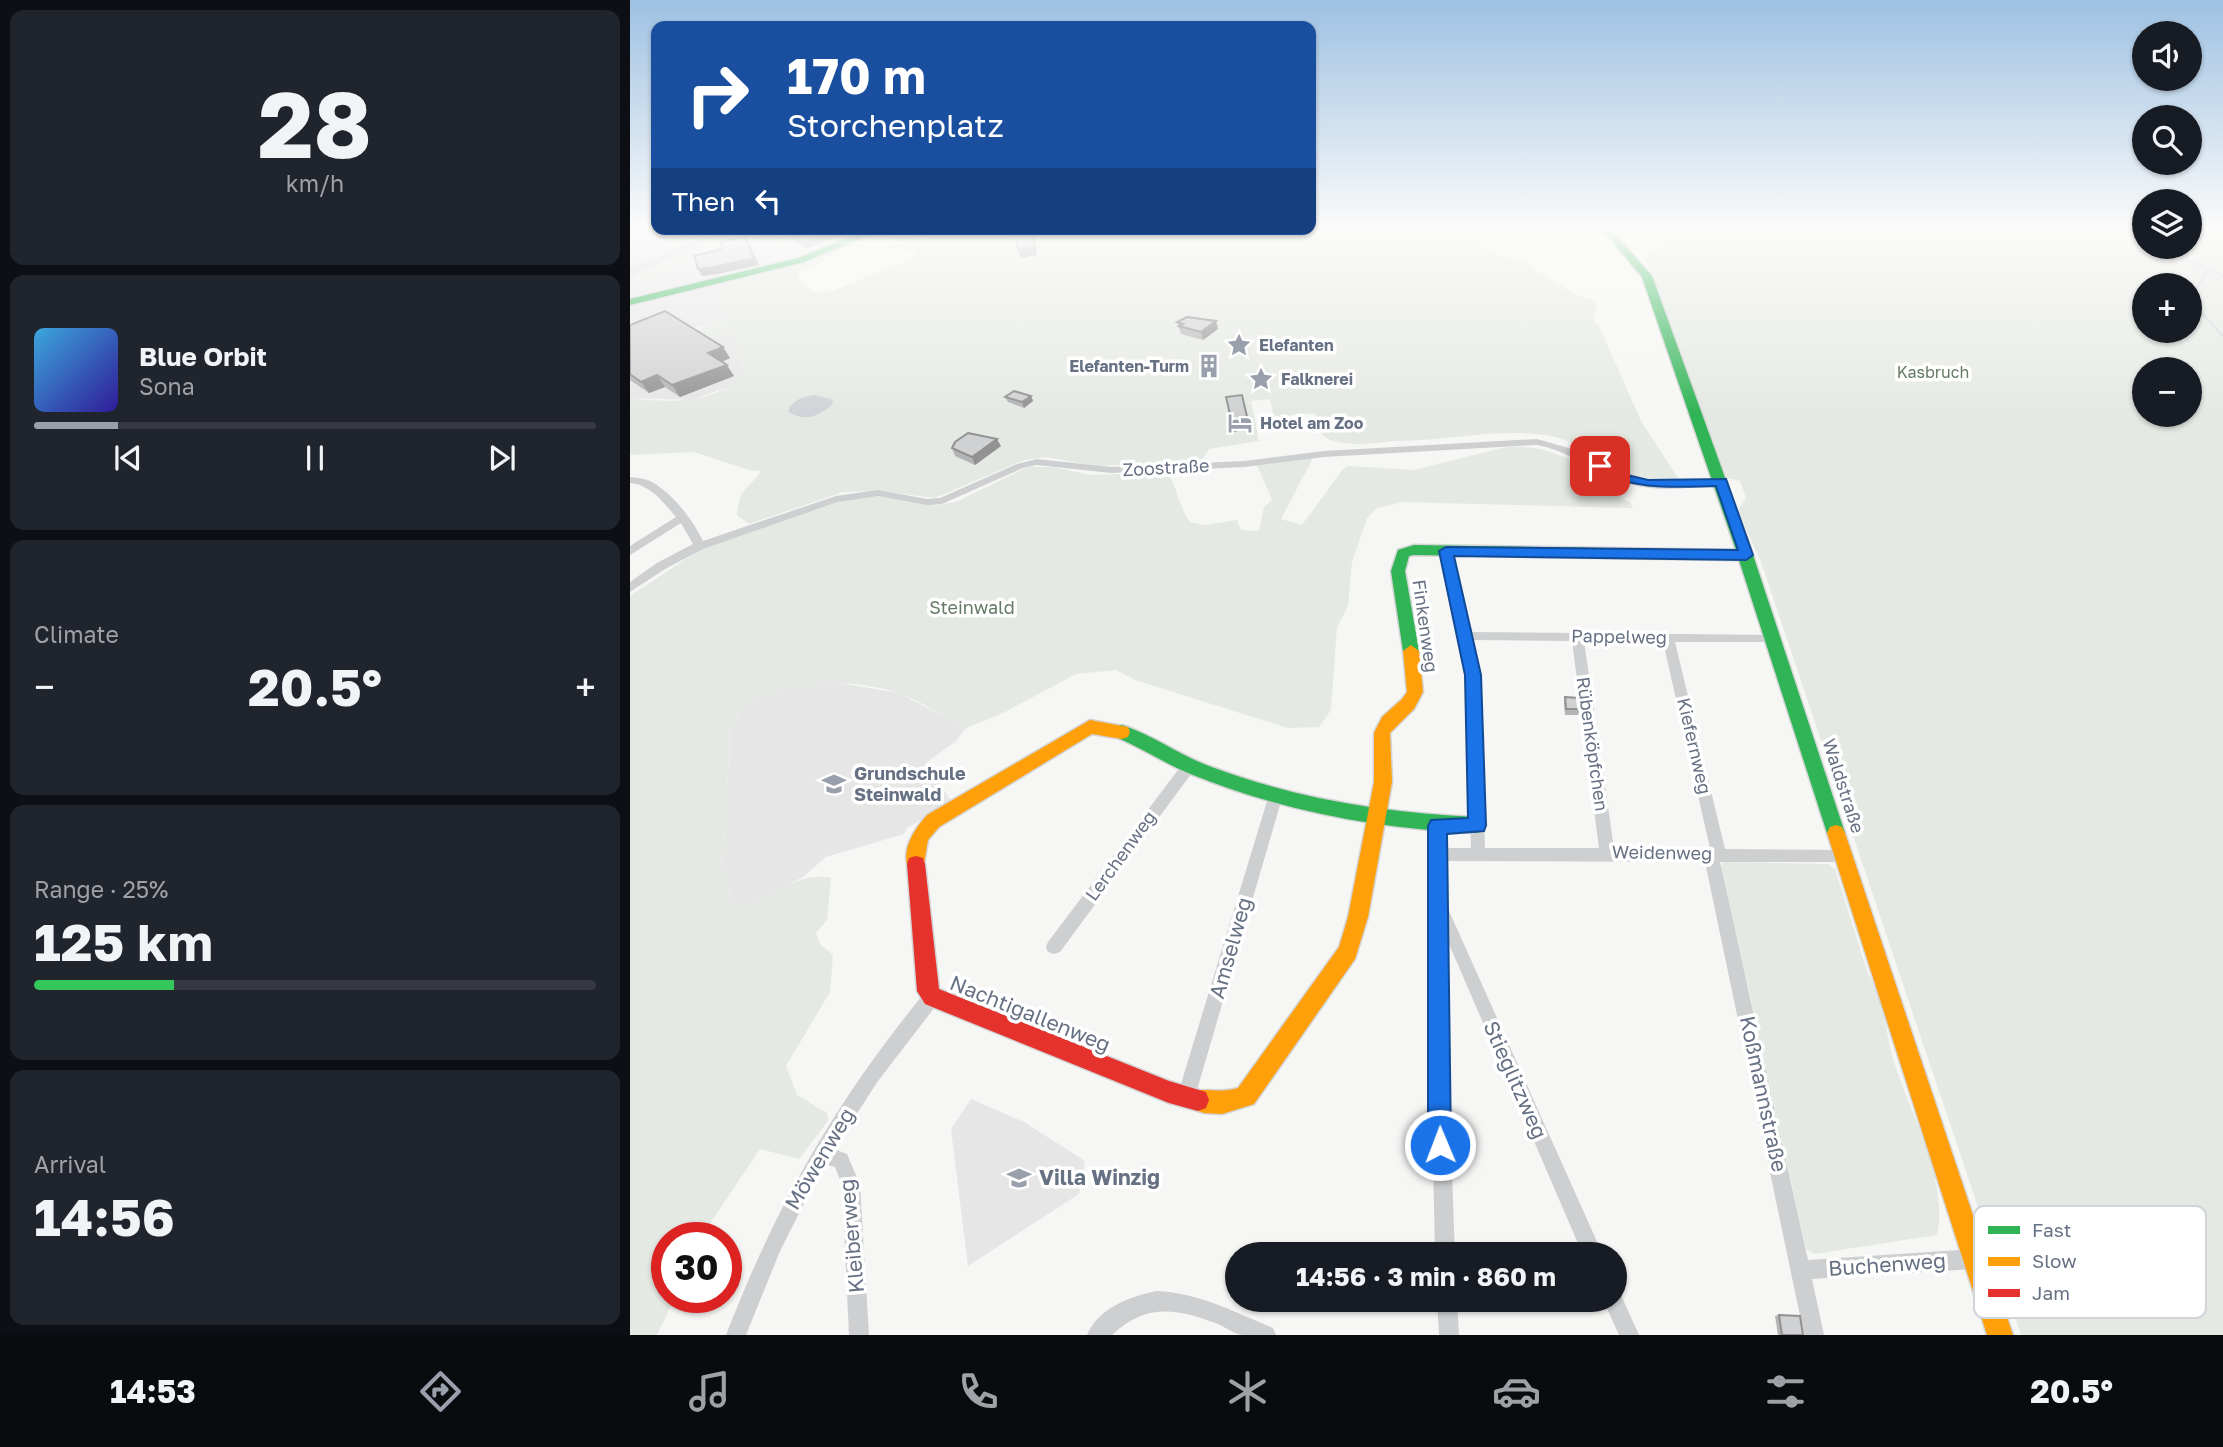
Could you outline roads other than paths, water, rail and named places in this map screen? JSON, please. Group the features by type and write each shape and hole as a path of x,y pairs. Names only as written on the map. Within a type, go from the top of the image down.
{"street":[{"path":"630,302 682,289"},
{"name":"Waldstraße","path":"1652,289 1774,638 1974,1259"},
{"name":"Zoostraße","path":"630,588 667,562 699,546 857,494 942,501 1020,466 1037,462 1111,470 1245,464 1324,454 1537,442 1563,447 1632,481 1667,485 1721,482"},
{"path":"630,480 651,485 698,535 699,546"},
{"path":"630,551 682,518"},
{"name":"Finkenweg","path":"1368,854 1383,774 1382,731 1389,720 1412,703 1415,692 1398,571 1400,559 1408,550 1746,555"},
{"path":"1446,551 1476,702 1478,853"},
{"name":"Pappelweg","path":"1465,636 1774,638"},
{"name":"Rübenköpfchen","path":"1577,636 1607,852"},
{"name":"Kiefernweg","path":"1668,637 1715,854"},
{"name":"Nachtigallenweg","path":"1368,854 1355,935 1348,952 1246,1096 1230,1103 1213,1105 1186,1097 932,997 925,982 915,853 919,837 933,821 1073,736 1099,724 1189,766 1275,798 1376,818 1438,826 1477,825"},
{"name":"Lerchenweg","path":"1054,947 1189,766"},
{"name":"Amselweg","path":"1186,1097 1275,798"},
{"path":"1438,826 1439,1104 1444,1242"},
{"name":"Weidenweg","path":"1438,854 1607,852 1846,856"},
{"name":"Koßmannstraße","path":"1715,854 1814,1335"},
{"name":"Stieglitzweg","path":"1439,905 1587,1242"},
{"name":"Möwenweg","path":"736,1335 772,1243 820,1154 932,997"},
{"name":"Kleiberweg","path":"820,1154 841,1160 851,1185 859,1335"},
{"name":"Buchenweg","path":"1800,1270 1974,1259"},
{"path":"1097,1335 1109,1321 1135,1305 1165,1298 1186,1302 1266,1335"},
{"path":"1448,1312 1449,1335"},
{"path":"1619,1312 1629,1335"},
{"name":"Waldstraße","path":"1994,1318 2000,1335"}],"waterway":[{"path":"2196,289 2189,299 2223,336"}],"place":[{"name":"Elefanten","path":"1239,345"},
{"name":"Elefanten-Turm","path":"1209,366"},
{"name":"Falknerei","path":"1261,379"},
{"name":"Hotel am Zoo","path":"1240,423"},
{"name":"Grundschule Steinwald","path":"834,784"},
{"name":"Villa Winzig","path":"1019,1178"}],"park label":[{"name":"Kasbruch","path":"1933,372"},
{"name":"Steinwald","path":"972,608"}]}
